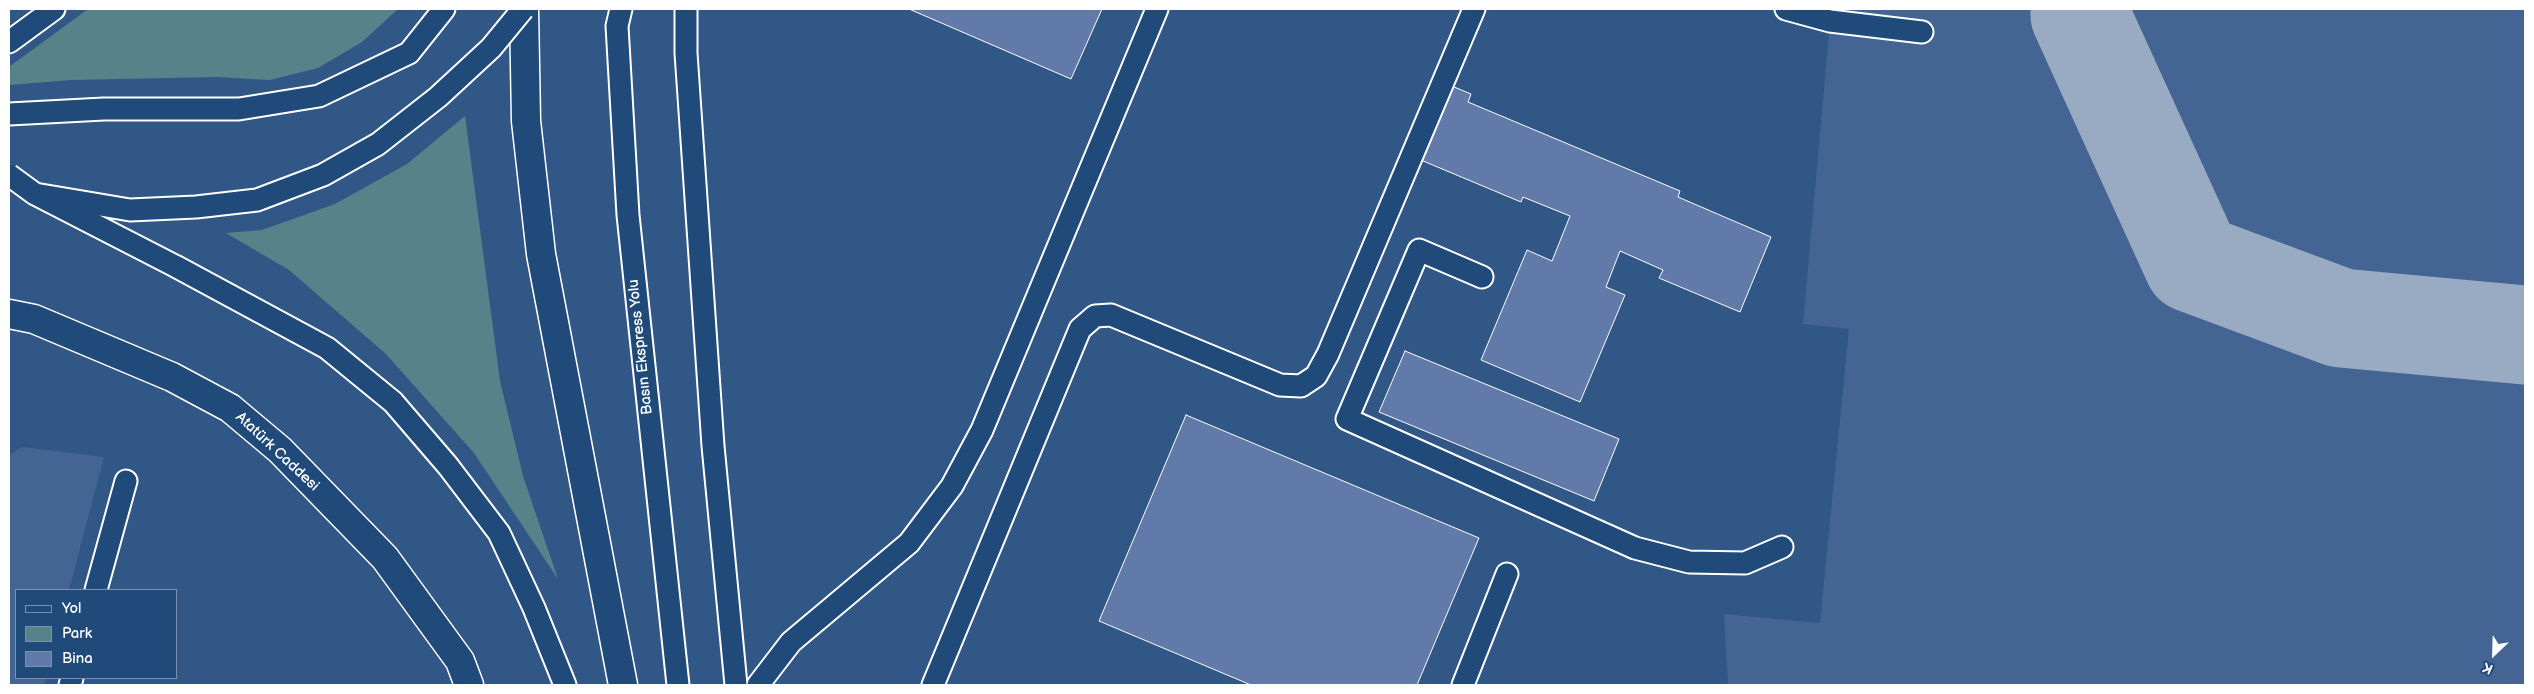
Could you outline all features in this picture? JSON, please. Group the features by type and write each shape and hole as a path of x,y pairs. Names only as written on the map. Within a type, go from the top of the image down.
{"main road":[{"path":"524,9 526,121 541,254 623,685"},
{"name":"Atatürk Caddesi","path":"9,314 34,319 172,377 230,408 280,450 384,558 460,661 468,685"}],"lane":[{"path":"9,42 54,9"},
{"path":"9,114 104,109 238,109 319,96 409,53 444,9"},
{"path":"35,194 130,210 196,207 257,200 323,175 378,144 438,97 491,48 524,9"},
{"name":"Basın Ekspress Yolu","path":"621,9 617,26 628,215 678,685"},
{"path":"686,9 686,53 712,437 736,685"},
{"path":"758,685 791,642 909,543 952,486 982,430 1157,9"},
{"path":"933,685 1080,329 1096,316 1111,314 1280,385 1301,386 1316,376 1328,354 1474,9"},
{"path":"1786,9 1830,21 1922,32"},
{"path":"9,175 35,194 177,267 327,348 393,402 448,466 499,533 534,608 565,685"},
{"path":"1482,277 1419,250 1347,419 1635,548 1689,562 1745,563 1782,547"},
{"path":"96,589 126,481"},
{"path":"1463,685 1507,574"}],"shaded area":[{"path":"1786,9 2525,9 2525,685 1728,685 1724,614 1820,623 1849,329 1803,324 1830,22"},
{"path":"22,447 104,457 69,589 15,589 15,679 46,679 44,685 9,685 9,455"}],"green space":[{"path":"88,9 398,9 362,42 318,68 270,80 215,77 71,80 9,85 9,67"},
{"path":"465,116 500,381 523,476 558,579 474,453 386,354 289,270 226,233 262,230 335,204 407,164"}],"building":[{"path":"909,9 1102,9 1071,79"},
{"path":"1447,84 1471,94 1468,102 1680,191 1678,197 1771,237 1740,312 1659,278 1663,270 1620,251 1606,287 1625,295 1580,402 1481,360 1527,250 1552,261 1570,216 1523,197 1521,202 1416,158"},
{"path":"1405,351 1619,439 1594,501 1379,412"},
{"path":"1186,415 1479,538 1417,685 1251,685 1099,621"}],"taxiway":[{"path":"2080,9 2080,15 2193,263 2341,318 2525,335"}]}
